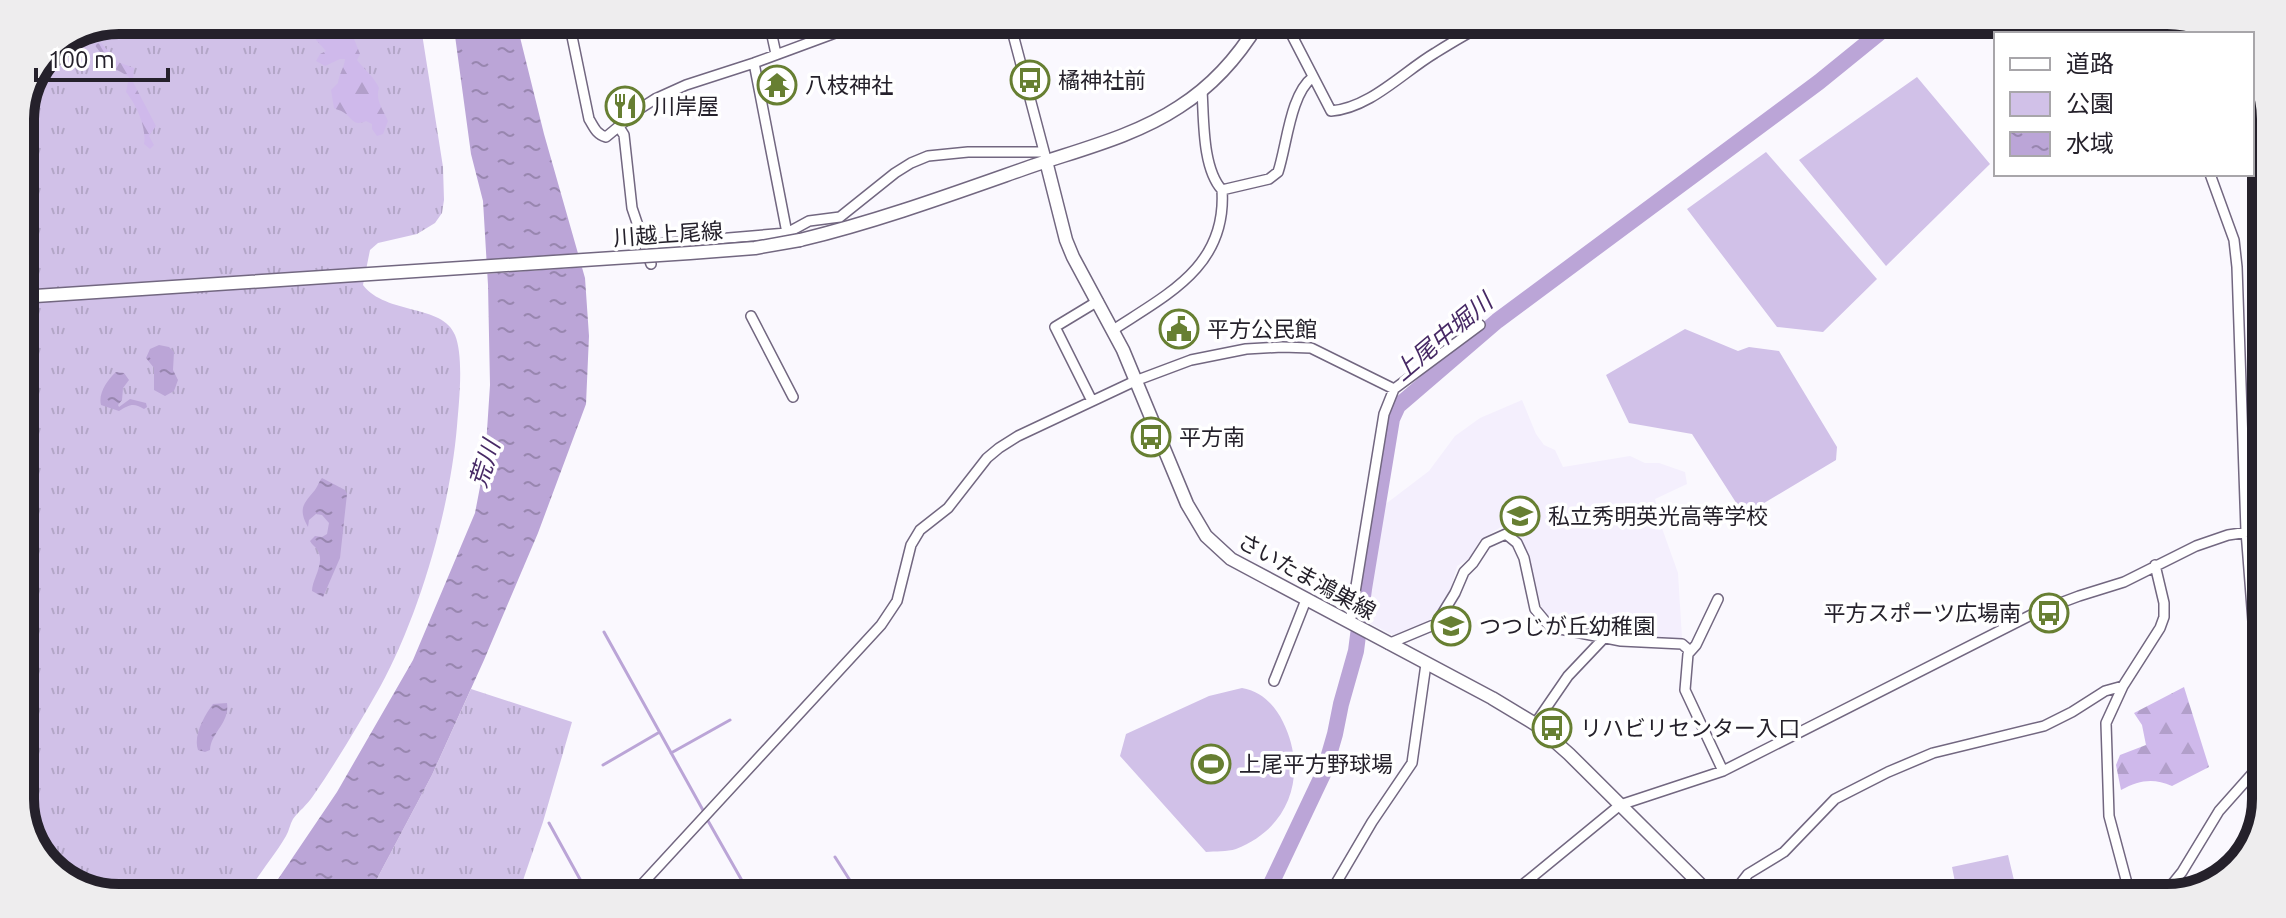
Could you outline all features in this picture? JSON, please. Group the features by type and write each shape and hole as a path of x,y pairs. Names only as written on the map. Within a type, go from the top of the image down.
{"main road":[{"name":"川越上尾線","path":"34,296 723,251 800,240 878,219 1045,157 1129,133 1202,91 1229,64 1251,34"},
{"name":"さいたま鴻巣線","path":"1045,157 1073,257 1113,330 1187,504 1206,536 1231,559 1506,705 1535,724 1701,884"}],"street":[{"path":"571,34 589,119 595,131 606,137 641,108 686,85 831,34"},
{"path":"772,34 776,54"},
{"path":"646,245 787,233 809,221 840,217 886,179 918,159 968,152 1045,157 1013,34"},
{"path":"1291,34 1331,111 1354,105 1381,90 1434,53 1468,34"},
{"path":"754,63 787,233"},
{"path":"1222,190 1269,179 1278,172 1296,101 1313,77"},
{"path":"1113,330 1177,288 1195,271 1221,225 1222,190 1210,168 1202,91"},
{"path":"619,127 624,135 632,208 651,264"},
{"path":"2211,176 2234,240 2237,267 2246,531 2252,608"},
{"path":"1092,401 1055,327 1098,301"},
{"path":"751,316 793,397"},
{"path":"1356,627 1384,414 1394,389 1480,325"},
{"path":"642,884 881,625 897,601 911,545 920,530 948,508 972,476 999,448 1135,381 1191,360 1246,349 1311,348 1394,389"},
{"path":"1530,884 1620,805 1723,771 2001,629 2079,596 2124,582 2195,546 2252,531"},
{"path":"1388,644 1436,624 1464,572 1486,543 1506,534 1517,543 1524,558 1535,609 1550,627 1621,641 1682,644 1690,651"},
{"path":"2127,884 2109,816 2106,723 2123,686 2160,628 2166,613 2155,565"},
{"path":"1718,599 1707,625 1688,654 1685,690 1723,771"},
{"path":"1274,681 1306,600"},
{"path":"1535,724 1568,676 1604,638"},
{"path":"1336,884 1412,763 1426,664"},
{"path":"1740,884 1748,874 1784,852 1835,799 1933,753 2044,726 2105,691 2123,686"},
{"path":"2173,883 2219,811 2252,773"},
{"path":"1688,884 1695,878"}],"shaded area":[{"name":"私立秀明英光高等学校","path":"1522,400 1536,434 1544,445 1555,450 1563,467 1630,456 1645,463 1659,463 1685,472 1687,484 1655,499 1678,573 1682,638 1678,641 1621,637 1554,622 1543,612 1524,545 1514,530 1501,527 1480,540 1470,558 1457,566 1451,588 1431,620 1393,635 1365,621 1383,506 1429,471 1455,436 1480,418"}],"green space":[{"path":"319,34 352,34 360,54 357,60 379,88 379,101 388,121 383,134 377,136 372,124 356,122 334,108 331,90 338,83 345,59 325,66 316,61 326,51 316,40"},
{"path":"422,34 443,167 442,213 435,223 417,234 378,243 370,250 363,285 385,301 439,318 449,325 455,335 460,367 459,405 448,492 431,560 395,658 356,729 311,799 293,819 282,843 254,884 119,884 102,882 72,870 45,842 36,816 34,119 40,86 48,72 72,48 102,36"},
{"path":"101,43 118,62 134,68 133,82 156,126 149,136 154,145 150,149 144,144 140,116 126,92 129,77 115,68 94,44"},
{"path":"1917,77 1990,164 1886,266 1799,160"},
{"path":"1766,152 1877,279 1823,332 1777,327 1687,209"},
{"path":"1685,329 1738,351 1749,347 1779,351 1837,447 1836,460 1744,515 1692,434 1629,423 1606,375"},
{"path":"2184,687 2209,767 2172,786 2146,781 2121,790 2116,765 2120,755 2146,745 2142,725 2134,713"},
{"name":"上尾平方野球場","path":"1242,688 1261,696 1280,716 1290,741 1294,779 1282,813 1255,840 1236,849 1206,852 1120,756 1126,734 1209,696"},
{"path":"471,689 572,722 522,884 374,884 432,775"},
{"path":"2008,855 2015,884 1955,884 1952,867"}],"water":[{"name":"荒川","path":"455,34 519,34 585,278 589,336 586,404 538,533 484,660 432,775 374,884 275,884 337,792 413,660 475,513 485,461 490,385 483,201 471,154"},
{"path":"159,345 169,347 174,352 173,370 178,380 174,391 165,396 154,390 154,368 146,358 150,349"},
{"path":"116,372 124,373 129,380 123,388 119,407 130,399 146,403 147,407 131,405 119,411 101,405 104,387"},
{"path":"322,478 347,494 340,558 323,597 312,591 320,556 310,541 315,536 327,534 329,523 322,515 316,514 309,520 308,527 303,511"},
{"path":"227,703 226,716 210,750 198,750 198,732 206,714 213,704"}],"pier":[{"path":"583,253 587,267 483,274 482,260"}],"waterway":[{"name":"上尾中堀川","path":"1271,884 1324,772 1335,734 1356,651 1392,419 1398,406 1497,321 1819,82 1878,34"},
{"path":"604,632 704,812"},
{"path":"671,753 730,720"},
{"path":"603,765 658,733"},
{"path":"707,819 744,884"},
{"path":"549,823 583,884"},
{"path":"835,857 852,884"}],"place":[{"name":"橘神社前","path":"1030,80"},
{"name":"八枝神社","path":"777,85"},
{"name":"川岸屋","path":"625,106"},
{"name":"平方公民館","path":"1179,329"},
{"name":"平方南","path":"1151,437"},
{"name":"私立秀明英光高等学校","path":"1520,516"},
{"name":"平方スポーツ広場南","path":"2049,613"},
{"name":"つつじが丘幼稚園","path":"1451,626"},
{"name":"リハビリセンター入口","path":"1552,728"},
{"name":"上尾平方野球場","path":"1211,764"}]}
